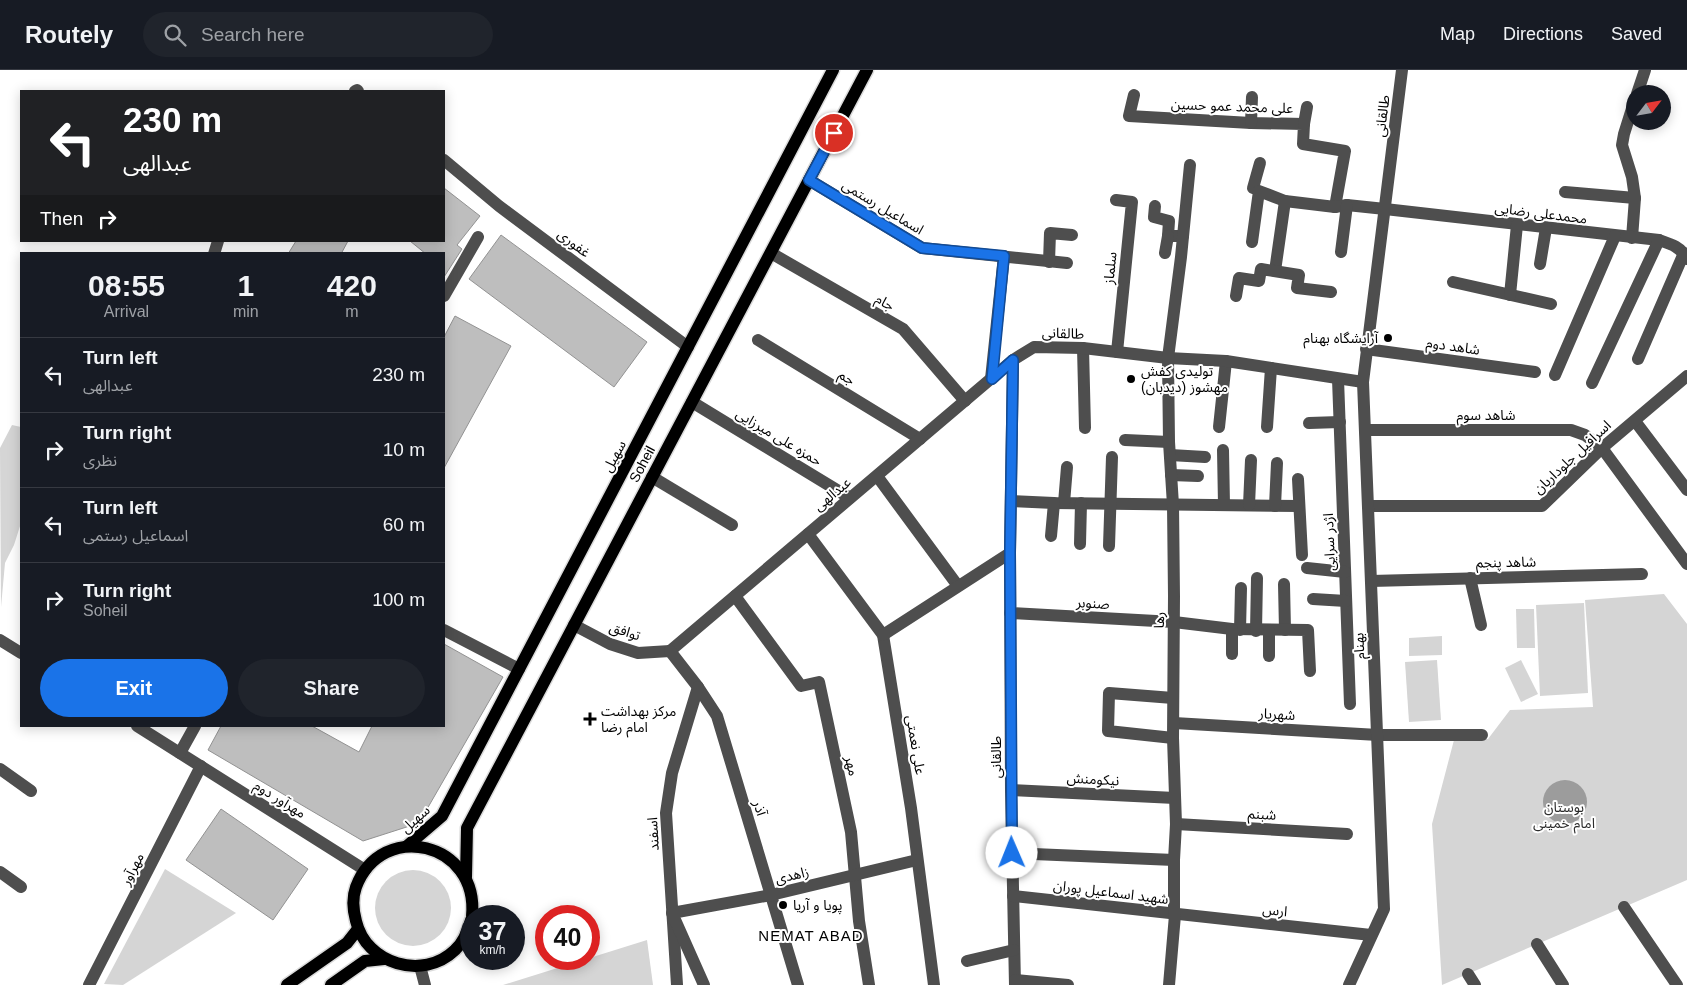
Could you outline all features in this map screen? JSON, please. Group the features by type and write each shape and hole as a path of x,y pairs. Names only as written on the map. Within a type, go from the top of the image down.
{"main road":[{"name":"سهیل","path":"407,846 442,816 833,70"},
{"name":"Soheil","path":"466,877 467,828 867,70"},
{"path":"460,943 455,950 439,961 420,966 401,965 384,959 368,946 358,929 353,909 356,888 365,870 377,858 391,850 407,846 425,847 441,853 455,863 466,877 472,896 472,905"},
{"path":"287,985 347,943 358,929"},
{"path":"331,985 365,961 384,959"}],"street":[{"name":"طالقانی","path":"1015,983 1010,613 1013,360 1034,347 1083,348 1168,358 1226,362 1363,382 1402,70"},
{"path":"1640,85 1645,70"},
{"name":"علی محمد عمو حسین","path":"1134,95 1129,116 1304,124 1303,144 1345,151 1341,206"},
{"path":"1251,123 1252,97"},
{"path":"1304,124 1307,106"},
{"path":"1626,128 1622,146 1632,177 1635,198 1632,238"},
{"name":"غفوری","path":"445,161 499,206 688,347"},
{"path":"1252,242 1260,163"},
{"name":"رها","path":"1169,985 1175,915 1174,860 1176,824 1173,738 1173,504 1168,358 1190,165"},
{"name":"اسماعیل رستمی","path":"809,180 922,248 1067,264"},
{"name":"محمدعلی رضایی","path":"1256,189 1284,201 1385,209 1659,240 1673,244 1685,256"},
{"path":"1565,192 1635,198"},
{"name":"سلماز","path":"1116,200 1132,202 1117,352"},
{"path":"1275,271 1284,201"},
{"path":"1155,206 1154,217 1169,221 1165,253"},
{"path":"1341,206 1341,252"},
{"path":"1510,295 1517,225"},
{"path":"1540,264 1546,228"},
{"path":"1049,262 1050,233 1072,235"},
{"path":"445,294 478,236"},
{"path":"1168,236 1183,236"},
{"path":"1555,375 1614,236"},
{"path":"1592,383 1659,240"},
{"name":"جام","path":"771,253 903,329 965,401"},
{"path":"992,379 1004,256"},
{"path":"1638,359 1685,256"},
{"path":"1236,296 1239,278 1259,281 1261,269 1299,275 1298,288 1331,292"},
{"path":"1453,282 1551,304"},
{"name":"جم","path":"758,340 920,440"},
{"path":"1083,348 1085,428"},
{"name":"شاهد دوم","path":"1366,349 1535,372"},
{"name":"عبدالهی","path":"670,651 1013,360"},
{"path":"1219,427 1226,362"},
{"path":"1267,427 1272,368"},
{"name":"اسرافیل جلوداریان","path":"1368,506 1542,506 1602,448 1687,376"},
{"name":"اژدر سرایی","path":"1338,378 1350,704"},
{"name":"بهنام","path":"1363,382 1384,909 1371,935"},
{"name":"حمزه علی میرزایی","path":"692,402 850,498"},
{"path":"1635,421 1687,490"},
{"path":"1309,423 1340,422"},
{"name":"شاهد سوم","path":"1365,430 1571,430 1584,434 1602,448 1687,564"},
{"path":"1125,440 1170,448 1205,457"},
{"path":"1224,450 1224,505"},
{"path":"1109,546 1112,457"},
{"path":"1249,505 1251,460"},
{"path":"1275,506 1277,463"},
{"path":"1051,536 1067,467"},
{"path":"877,476 958,586"},
{"path":"1171,476 1198,476"},
{"path":"652,477 732,525"},
{"path":"1298,479 1302,555"},
{"path":"1011,501 1299,506"},
{"path":"1080,544 1081,503"},
{"name":"علی نعمتی","path":"808,534 883,635 911,808 934,985"},
{"path":"883,635 1010,552"},
{"path":"1307,568 1345,572"},
{"name":"شاهد پنجم","path":"1371,581 1642,574"},
{"path":"1257,578 1262,631 1269,656"},
{"path":"1470,578 1481,625"},
{"path":"1284,584 1284,630"},
{"path":"1232,654 1241,588"},
{"name":"مهر","path":"735,596 801,686 819,682 851,832 859,921 869,985"},
{"path":"1313,599 1346,601"},
{"name":"صنوبر","path":"1010,613 1174,622 1236,630 1308,630 1310,671"},
{"name":"توافق","path":"574,625 610,644 638,652 670,651"},
{"path":"445,631 519,669"},
{"path":"0,640 20,652"},
{"name":"آذر","path":"670,651 698,686 717,716 798,985"},
{"name":"اسفند","path":"677,985 666,813 672,773 698,686"},
{"path":"1173,698 1109,693 1108,731 1173,738"},
{"name":"شهریار","path":"1174,723 1378,735 1482,735"},
{"name":"مهرآور دوم","path":"139,727 365,870"},
{"path":"180,753 194,727"},
{"name":"مهرآور","path":"89,985 201,766"},
{"path":"0,769 31,791"},
{"name":"نیکومنش","path":"1011,790 1175,798"},
{"name":"شبنم","path":"1176,824 1347,834"},
{"path":"1012,853 1174,860"},
{"name":"زاهدی","path":"672,913 771,895 917,860"},
{"path":"0,872 21,887"},
{"name":"شهید اسماعیل پوران","path":"1013,896 1175,915"},
{"path":"1624,907 1678,985"},
{"path":"672,913 704,985"},
{"name":"ارس","path":"1175,915 1371,935"},
{"path":"1349,985 1371,935"},
{"path":"1537,944 1563,985"},
{"path":"967,961 1014,950"},
{"path":"420,966 425,985"},
{"path":"1015,983 1068,985"}],"green space":[{"path":"12,425 20,427 20,526 14,545 5,563 1,607 0,448"},
{"name":"بوستان امام خمینی","path":"1664,594 1687,624 1687,880 1442,985 1432,824 1454,740 1488,739 1510,710 1593,707 1585,600"},
{"path":"1584,603 1588,693 1540,696 1536,605"},
{"path":"1516,609 1534,609 1535,648 1517,648"},
{"path":"1442,636 1442,655 1409,656 1409,638"},
{"path":"1437,660 1441,720 1409,722 1405,662"},
{"path":"1521,660 1538,694 1521,702 1505,668"},
{"path":"165,869 236,913 123,985 104,984"},
{"path":"413,870 428,873 440,881 448,893 451,908 448,923 440,935 428,943 413,946 398,943 386,935 378,923 375,908 378,893 386,881 398,873"},
{"path":"647,940 653,985 503,985 551,970 600,970 600,955"}],"shaded area":[{"path":"1565,780 1577,784 1583,790 1587,802 1583,814 1577,820 1565,824 1553,820 1547,814 1543,802 1547,790 1553,784"}],"building":[{"path":"445,189 480,216 457,245 462,249 445,275 445,252 424,252 411,242 445,242"},
{"path":"501,235 647,342 614,387 469,279"},
{"path":"295,242 347,242 342,252 289,252"},
{"path":"455,316 511,346 445,466 445,335"},
{"path":"445,645 503,677 419,823 363,841 208,750 220,727 314,727 359,752 372,727 445,727"},
{"path":"221,809 308,869 273,920 186,860"}],"place":[{"name":"آرایشگاه بهنام","path":"1388,338"},
{"name":"تولیدی کفش مهشوز (دیدبان)","path":"1131,379"},
{"name":"مرکز بهداشت امام رضا","path":"590,719"},
{"name":"پویا و آریا","path":"783,905"}],"district":[{"name":"NEMAT ABAD","path":"811,936"}],"route":[{"path":"834,133 809,180 922,248 1004,256 992,379 1013,360 1010,552 1012,853"}]}
